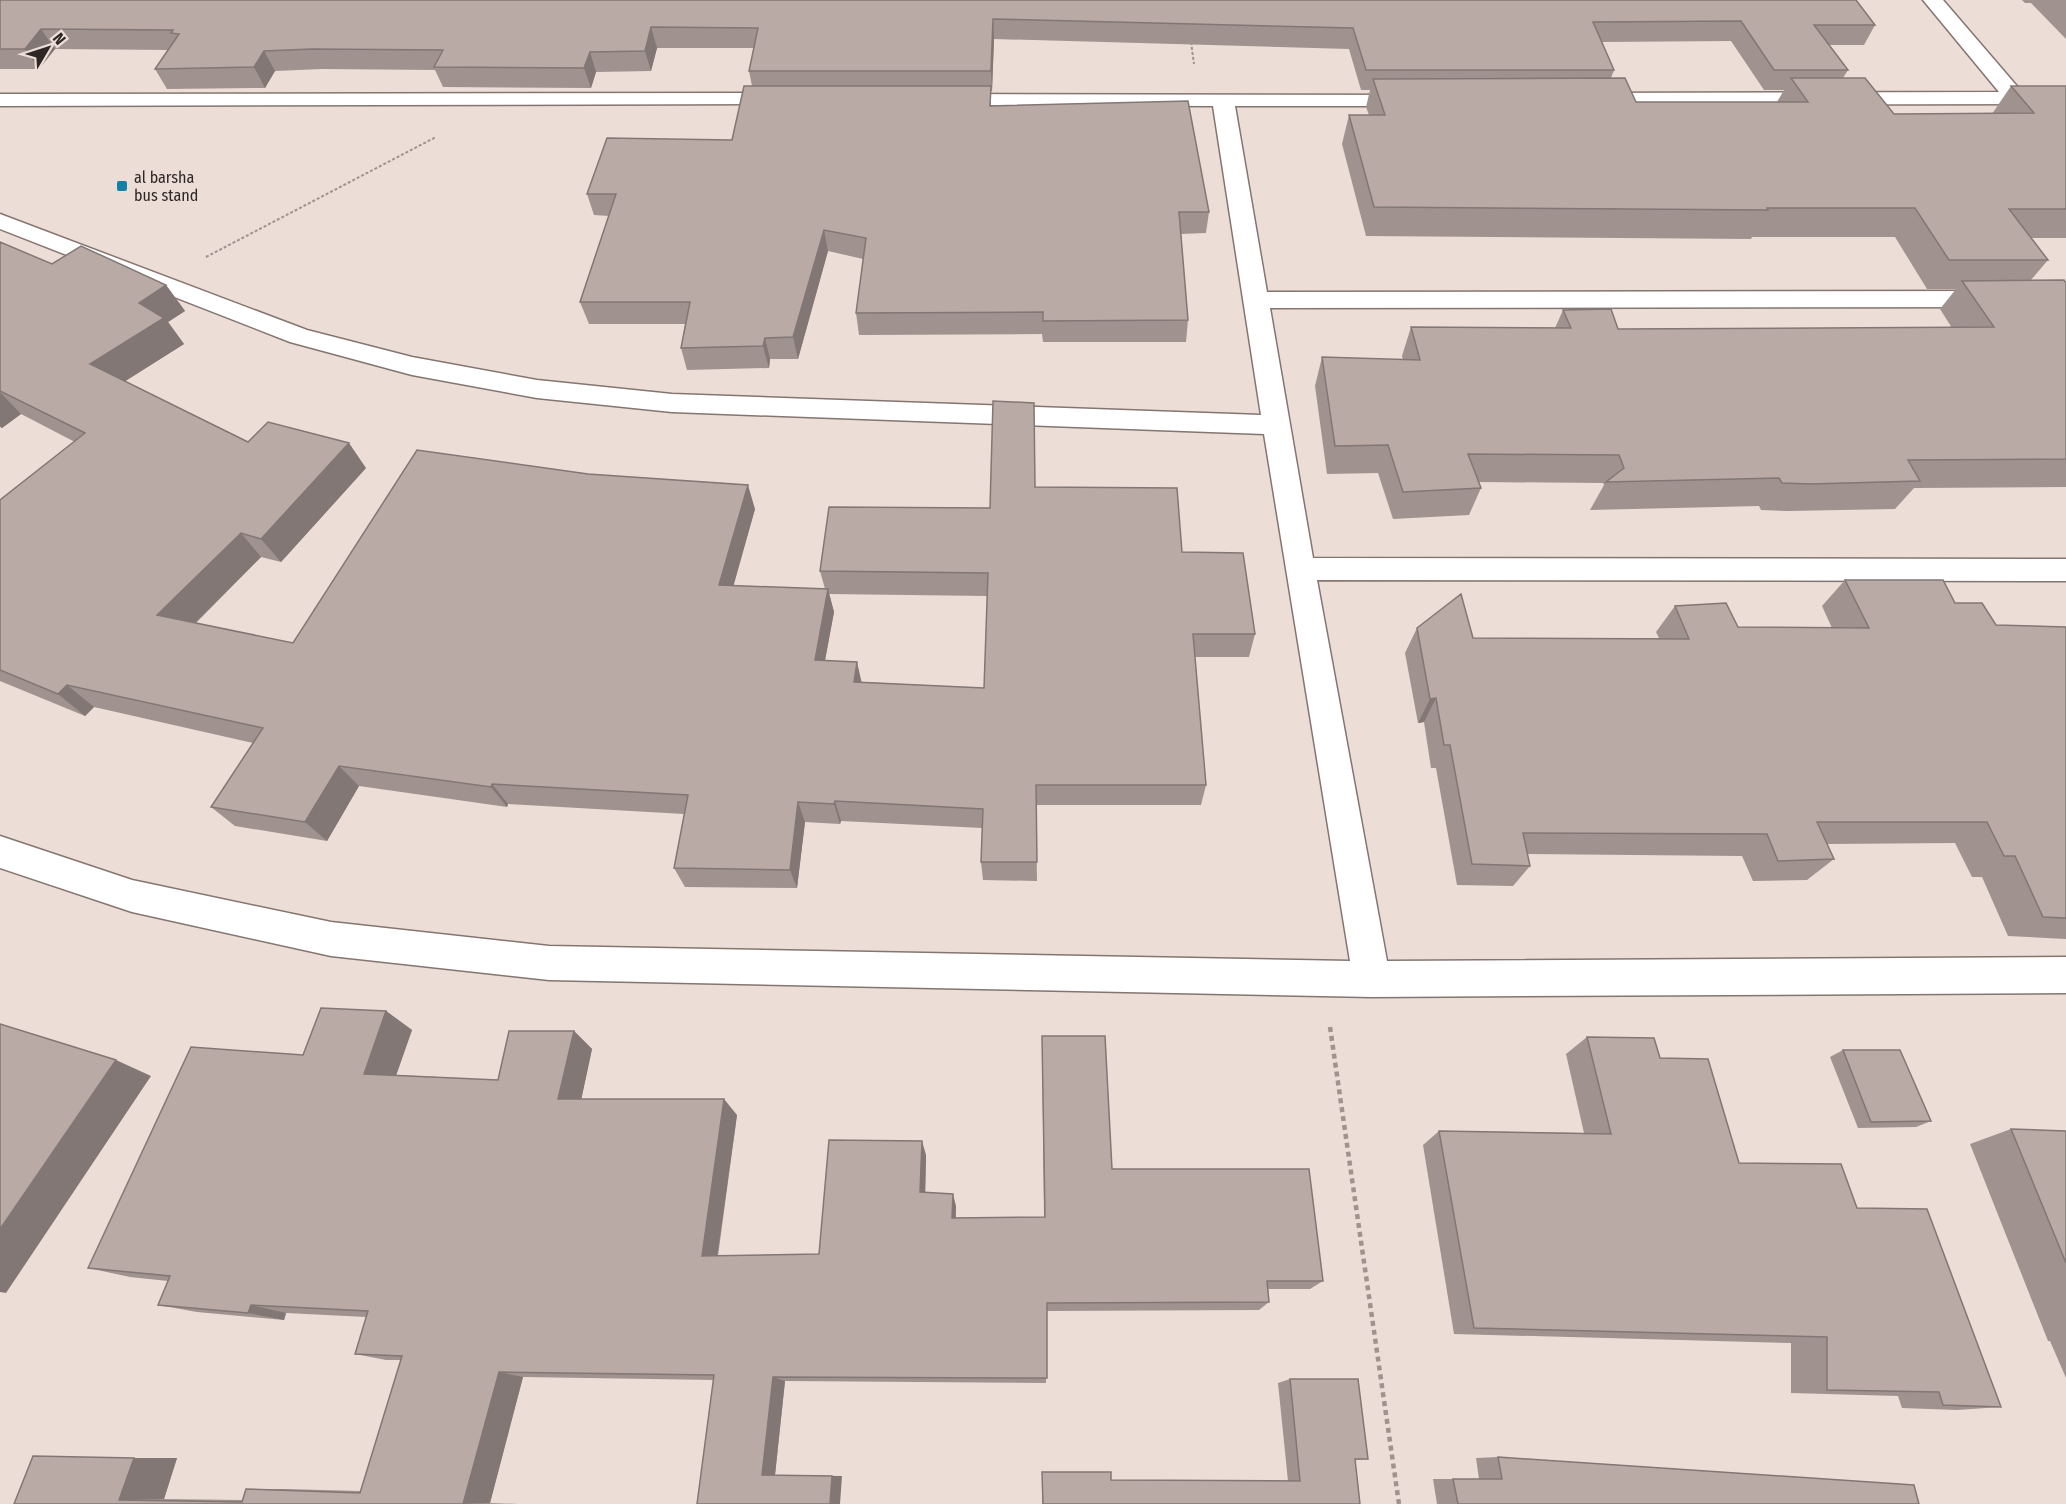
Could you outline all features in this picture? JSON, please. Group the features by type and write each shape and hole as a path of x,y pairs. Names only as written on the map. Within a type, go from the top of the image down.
{"street":[{"path":"1933,0 2015,97"},
{"path":"1571,99 2066,98"},
{"path":"0,100 807,99"},
{"path":"926,100 1439,100"},
{"path":"1211,100 1256,300 1300,569 1372,979"},
{"path":"0,221 299,336 412,366 537,389 672,403 1277,425"},
{"path":"1256,300 2066,299"},
{"path":"1300,569 2066,570"},
{"path":"0,852 132,896 332,939 549,963 1323,979 2066,975"}],"path":[{"path":"1190,33 1211,100"},
{"path":"157,282 438,136"},
{"path":"1323,979 1399,1504"}],"building":[{"path":"0,0 1856,0 1875,25 1814,25 1848,70 1774,70 1741,21 1593,22 1614,70 1366,70 1353,28 993,19 991,71 749,71 758,28 651,27 645,51 590,52 584,68 434,67 443,50 312,49 264,51 254,67 155,69 179,34 171,33 173,30 41,29 25,49 0,49"},
{"path":"1625,78 1636,102 1808,102 1791,78 1865,78 1894,114 2034,113 2011,86 2066,86 2066,209 2009,209 2048,260 1949,260 1915,208 1767,208 1768,210 1374,207 1349,115 1385,115 1373,79"},
{"path":"744,86 991,86 990,106 1188,101 1209,212 1179,212 1188,320 1043,321 1043,312 856,313 866,238 824,230 793,337 765,338 763,346 681,348 690,302 580,302 616,194 587,194 607,138 732,140"},
{"path":"0,242 52,264 81,246 166,285 139,303 164,318 90,364 248,442 268,422 349,443 261,539 241,533 157,615 293,643 417,450 588,474 748,485 719,585 828,589 815,660 857,662 854,682 984,688 988,573 820,571 829,507 990,508 993,401 1034,403 1035,487 1177,488 1182,552 1243,553 1255,634 1193,634 1206,785 1036,785 1037,862 981,862 983,809 835,801 834,804 798,802 790,870 674,868 688,795 492,784 491,787 339,766 305,822 211,807 263,728 67,685 58,694 0,670 0,500 85,433 0,391"},
{"path":"2064,280 2066,283 2066,459 1908,460 1920,481 1810,484 1782,483 1779,478 1606,482 1624,468 1619,455 1468,454 1481,488 1403,492 1388,445 1335,446 1322,357 1420,360 1411,327 1571,328 1563,310 1611,309 1618,329 1994,327 1962,281"},
{"path":"1845,580 1943,580 1955,603 1982,603 1996,625 2066,627 2066,918 2043,917 2015,856 2004,856 1987,822 1817,822 1834,859 1778,861 1767,834 1523,833 1530,866 1472,864 1450,745 1444,745 1436,698 1430,699 1417,628 1461,594 1473,638 1689,639 1675,606 1726,603 1738,627 1869,628"},
{"path":"321,1008 386,1011 364,1074 498,1080 509,1031 574,1031 558,1099 724,1099 702,1256 819,1254 829,1140 922,1141 920,1192 953,1194 952,1218 1045,1217 1042,1036 1105,1036 1112,1169 1309,1169 1323,1281 1267,1281 1269,1302 1047,1303 1047,1378 773,1377 762,1475 832,1476 830,1504 697,1504 714,1375 499,1372 463,1504 14,1504 33,1456 134,1458 119,1500 242,1502 246,1489 360,1493 402,1356 355,1354 368,1311 251,1305 248,1313 158,1305 170,1276 88,1268 191,1047 303,1055"},
{"path":"0,1024 116,1060 0,1229"},
{"path":"1587,1037 1654,1038 1660,1058 1708,1059 1739,1163 1841,1164 1857,1208 1927,1209 2001,1407 1943,1405 1939,1392 1827,1390 1827,1337 1474,1328 1439,1131 1611,1134"},
{"path":"1843,1050 1900,1050 1931,1121 1871,1122"},
{"path":"2011,1129 2066,1131 2066,1263"},
{"path":"1290,1379 1358,1379 1368,1459 1355,1459 1360,1504 1043,1504 1042,1472 1111,1472 1111,1480 1300,1481"},
{"path":"1498,1457 1914,1485 1919,1504 1458,1504 1453,1479 1502,1479"}],"place":[{"name":"al barsha bus stand","path":"122,186"}]}
